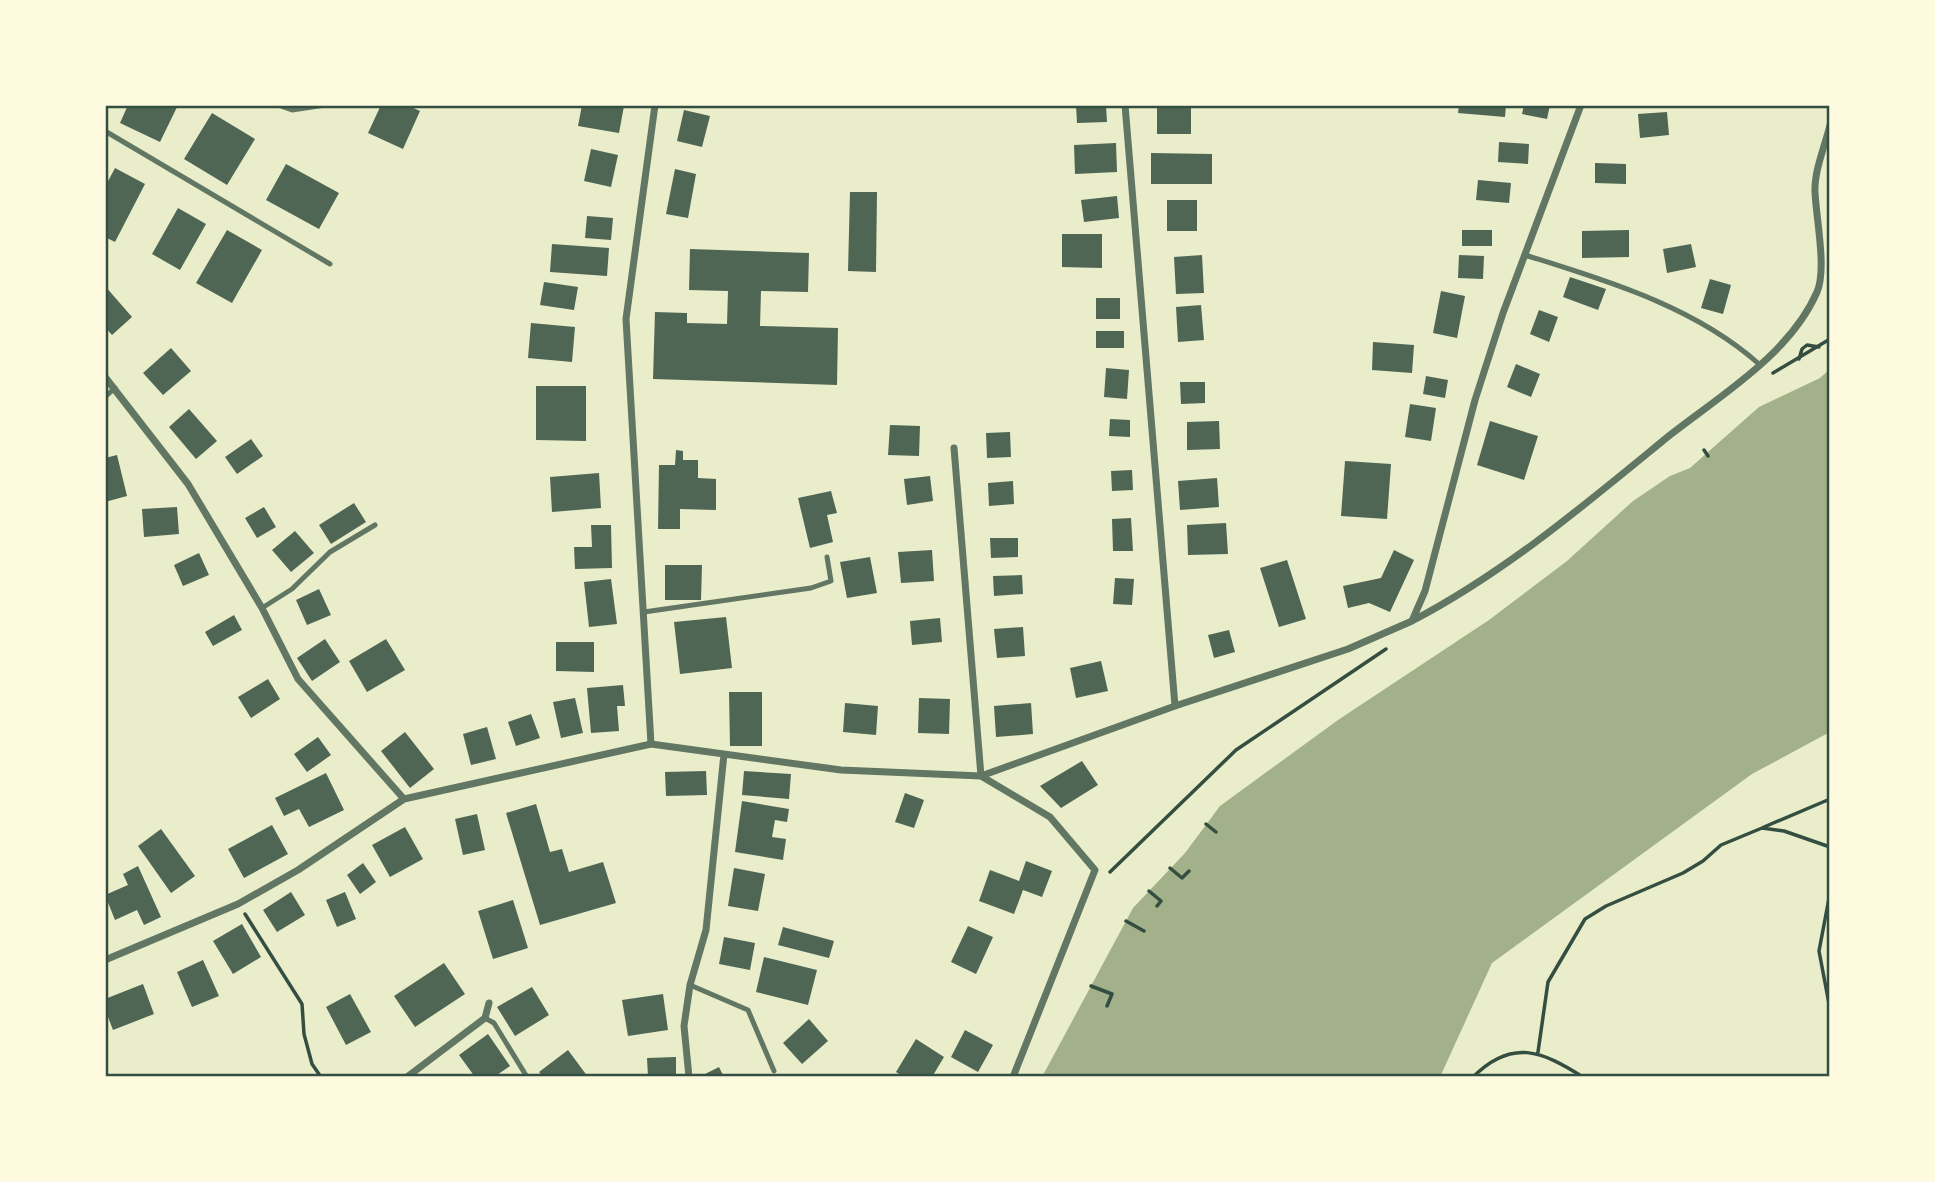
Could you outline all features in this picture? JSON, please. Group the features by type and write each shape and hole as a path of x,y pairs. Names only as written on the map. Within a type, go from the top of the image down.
{"street":[{"path":"651,744 626,319 655,105"},
{"path":"1125,105 1175,706"},
{"path":"1412,621 1425,591 1475,400 1581,105"},
{"path":"105,960 238,904 298,870 404,799 651,744 841,770 981,776 1175,706 1348,649 1412,621 1465,592 1526,549 1759,364 1798,326 1818,290 1820,237 1815,189 1830,125"},
{"path":"105,377 188,484 262,608 298,679 404,799"},
{"path":"954,448 981,776"},
{"path":"689,1077 684,1026 690,985 706,930 724,754"},
{"path":"981,776 1050,817 1095,870 1013,1077"},
{"path":"408,1077 485,1018 489,1003"}],"lane":[{"path":"278,105 292,110 325,105"},
{"path":"105,131 330,264"},
{"path":"1525,255 1642,294 1731,340 1759,364"},
{"path":"105,397 115,388"},
{"path":"262,608 292,589 330,552 375,525"},
{"path":"644,612 811,588 831,581 827,557"},
{"path":"690,985 748,1010 774,1070"},
{"path":"485,1018 494,1023 527,1077"}],"path":[{"path":"1799,359 1800,353 1807,345 1819,347"},
{"path":"1704,450 1708,456"},
{"path":"1105,879 1114,866 1236,750 1390,646"},
{"path":"1538,1052 1548,982 1585,919 1606,906 1683,873 1703,862 1721,845 1830,799"},
{"path":"1206,824 1216,832"},
{"path":"1762,828 1784,831 1830,847"},
{"path":"1170,868 1182,878 1189,871"},
{"path":"1149,891 1161,901 1157,906"},
{"path":"1830,893 1819,951 1830,1009"},
{"path":"238,904 302,1004 304,1034 312,1064 321,1077"},
{"path":"1126,921 1144,931"},
{"path":"1091,986 1112,994 1107,1006"},
{"path":"1473,1077 1518,1050 1538,1052 1583,1077"}],"shaded area":[{"path":"1830,369 1830,732 1752,774 1492,963 1440,1077 1042,1077 1133,908 1185,853 1220,806 1338,720 1489,620 1567,561 1633,501 1670,476 1690,468 1759,407 1820,378"}],"building":[{"path":"128,105 178,105 160,142 120,123"},
{"path":"381,105 407,105 420,111 403,149 368,133"},
{"path":"582,105 624,106 619,133 578,126"},
{"path":"1076,105 1106,105 1107,122 1077,123"},
{"path":"1157,105 1191,105 1191,134 1157,134"},
{"path":"1459,105 1506,105 1505,117 1458,113"},
{"path":"1524,105 1550,105 1547,119 1522,114"},
{"path":"684,110 710,116 702,147 677,141"},
{"path":"1667,112 1669,135 1640,138 1638,114"},
{"path":"212,113 255,139 227,185 184,159"},
{"path":"1499,142 1529,144 1528,164 1498,162"},
{"path":"1116,143 1117,172 1075,174 1074,145"},
{"path":"591,149 618,155 611,187 584,181"},
{"path":"1151,153 1212,154 1212,184 1151,184"},
{"path":"1595,163 1626,164 1626,184 1595,183"},
{"path":"286,164 339,193 319,229 266,200"},
{"path":"115,168 145,184 115,242 105,237 105,187"},
{"path":"675,169 696,174 688,218 666,214"},
{"path":"1478,180 1511,183 1509,203 1476,200"},
{"path":"850,192 877,192 876,272 848,271"},
{"path":"1117,196 1119,218 1084,222 1081,200"},
{"path":"1167,200 1197,200 1197,231 1167,231"},
{"path":"178,208 206,224 180,270 152,254"},
{"path":"587,216 613,218 611,240 585,238"},
{"path":"227,230 262,250 232,303 196,283"},
{"path":"1462,230 1492,230 1492,246 1462,246"},
{"path":"1629,230 1629,257 1582,258 1582,231"},
{"path":"1062,234 1102,234 1102,268 1062,267"},
{"path":"552,244 609,248 607,276 550,272"},
{"path":"1691,244 1696,267 1667,273 1663,249"},
{"path":"690,249 809,253 808,292 761,291 760,326 838,328 837,385 653,379 655,312 687,313 687,323 727,324 728,291 689,290"},
{"path":"1202,255 1204,293 1176,294 1174,257"},
{"path":"1459,255 1484,256 1483,279 1458,278"},
{"path":"1570,277 1606,289 1598,310 1563,297"},
{"path":"1710,279 1731,285 1723,314 1701,308"},
{"path":"544,282 578,287 574,310 540,305"},
{"path":"105,286 132,317 112,335 105,327"},
{"path":"1441,291 1465,296 1457,338 1433,333"},
{"path":"1096,298 1120,298 1120,319 1096,319"},
{"path":"1201,305 1204,340 1178,342 1176,307"},
{"path":"1539,310 1558,317 1549,342 1530,334"},
{"path":"531,323 575,327 572,362 528,358"},
{"path":"1096,331 1124,331 1124,348 1096,348"},
{"path":"1373,342 1414,345 1412,373 1372,370"},
{"path":"171,348 191,371 163,395 143,373"},
{"path":"1516,364 1540,374 1531,397 1507,387"},
{"path":"1106,368 1129,370 1127,399 1104,397"},
{"path":"1426,376 1448,380 1445,398 1423,394"},
{"path":"1180,382 1205,382 1205,403 1181,404"},
{"path":"536,386 586,386 586,441 536,440"},
{"path":"1410,404 1436,408 1431,441 1405,437"},
{"path":"189,409 217,441 196,459 169,427"},
{"path":"1110,419 1130,420 1130,437 1109,436"},
{"path":"1219,421 1220,449 1187,450 1187,422"},
{"path":"1490,421 1538,436 1524,480 1477,465"},
{"path":"890,425 920,426 919,456 888,455"},
{"path":"1010,432 1011,457 987,458 986,433"},
{"path":"251,439 263,456 237,474 225,457"},
{"path":"676,450 683,451 683,460 698,460 698,478 716,479 716,510 680,509 680,529 658,529 659,465 675,465"},
{"path":"117,455 127,496 105,502 105,458"},
{"path":"1345,461 1391,464 1387,519 1341,516"},
{"path":"1132,470 1133,490 1112,491 1111,471"},
{"path":"599,473 601,508 552,512 550,477"},
{"path":"930,476 933,501 907,505 904,479"},
{"path":"1217,478 1219,507 1180,510 1178,481"},
{"path":"1013,481 1014,504 989,506 988,483"},
{"path":"831,491 837,513 827,515 833,542 810,548 798,498"},
{"path":"354,503 366,522 331,544 319,525"},
{"path":"177,507 179,534 144,537 142,509"},
{"path":"264,507 276,527 257,538 245,518"},
{"path":"1131,518 1133,551 1113,551 1112,519"},
{"path":"1226,523 1228,554 1188,555 1187,525"},
{"path":"591,525 611,525 612,568 575,569 574,547 592,547"},
{"path":"295,531 314,553 291,572 272,550"},
{"path":"990,538 1018,538 1018,557 991,558"},
{"path":"932,550 934,581 901,583 898,552"},
{"path":"1394,550 1414,560 1390,612 1369,603 1348,608 1343,586 1381,578"},
{"path":"199,553 209,575 183,586 174,565"},
{"path":"870,557 877,593 847,598 840,562"},
{"path":"1287,560 1306,619 1279,627 1260,568"},
{"path":"665,565 702,565 701,600 665,600"},
{"path":"1022,575 1023,594 994,596 993,576"},
{"path":"1115,578 1134,579 1132,605 1113,604"},
{"path":"611,579 617,624 589,627 584,582"},
{"path":"319,589 331,615 307,625 296,600"},
{"path":"234,615 242,630 213,646 205,632"},
{"path":"726,617 732,668 680,674 674,622"},
{"path":"940,618 942,642 912,645 910,621"},
{"path":"1023,627 1025,656 997,658 994,629"},
{"path":"1229,630 1235,652 1214,658 1208,635"},
{"path":"325,639 340,662 312,681 297,658"},
{"path":"386,639 405,670 367,692 349,661"},
{"path":"556,642 594,642 594,672 556,671"},
{"path":"1101,661 1108,691 1076,698 1070,668"},
{"path":"268,679 280,699 251,718 238,697"},
{"path":"623,685 625,706 617,706 619,731 591,733 587,688"},
{"path":"729,692 762,692 762,746 730,746"},
{"path":"575,698 583,733 561,738 553,702"},
{"path":"919,698 950,699 949,734 918,733"},
{"path":"845,703 878,706 876,735 843,732"},
{"path":"1031,703 1033,734 996,737 994,706"},
{"path":"531,714 540,738 516,746 508,722"},
{"path":"487,727 496,759 471,765 463,734"},
{"path":"405,732 434,769 410,788 381,751"},
{"path":"318,737 331,755 307,772 294,754"},
{"path":"1082,761 1098,785 1061,808 1040,786"},
{"path":"706,771 707,795 666,796 665,772"},
{"path":"744,771 791,774 789,799 742,795"},
{"path":"326,773 344,810 309,827 299,809 284,816 275,798"},
{"path":"905,793 924,800 914,828 895,822"},
{"path":"742,801 789,809 787,822 775,820 772,837 786,839 783,860 735,852"},
{"path":"536,804 550,852 562,849 569,872 603,862 616,903 540,925 506,813"},
{"path":"477,814 485,850 463,855 455,819"},
{"path":"272,825 288,854 244,878 228,849"},
{"path":"405,827 423,859 390,877 372,845"},
{"path":"161,829 195,876 171,893 138,846"},
{"path":"1026,861 1052,871 1042,897 1023,890 1014,914 979,901 990,870 1019,881"},
{"path":"363,863 376,882 360,894 347,875"},
{"path":"138,866 161,917 144,925 137,910 115,920 105,895 128,885 123,874"},
{"path":"734,868 765,874 758,911 728,906"},
{"path":"291,892 305,915 277,932 263,910"},
{"path":"345,892 356,919 337,927 326,900"},
{"path":"513,900 528,948 493,959 478,911"},
{"path":"242,924 261,957 233,974 213,941"},
{"path":"968,926 993,937 976,974 951,962"},
{"path":"783,927 834,941 829,958 778,945"},
{"path":"724,937 755,943 750,970 719,964"},
{"path":"764,957 817,970 808,1005 756,992"},
{"path":"203,960 219,996 192,1007 177,972"},
{"path":"444,963 465,994 415,1027 394,996"},
{"path":"143,984 154,1014 113,1030 105,1009 105,999"},
{"path":"532,987 549,1015 515,1036 497,1007"},
{"path":"350,994 371,1032 346,1045 326,1007"},
{"path":"663,994 668,1030 628,1036 622,1000"},
{"path":"809,1019 828,1041 802,1064 783,1043"},
{"path":"965,1030 993,1045 978,1072 951,1057"},
{"path":"488,1034 510,1066 494,1077 475,1077 459,1055"},
{"path":"916,1039 944,1057 932,1077 904,1077 896,1072"},
{"path":"568,1050 588,1077 543,1077 539,1072"},
{"path":"676,1057 676,1077 648,1077 647,1058"},
{"path":"719,1067 724,1077 699,1077"}]}
